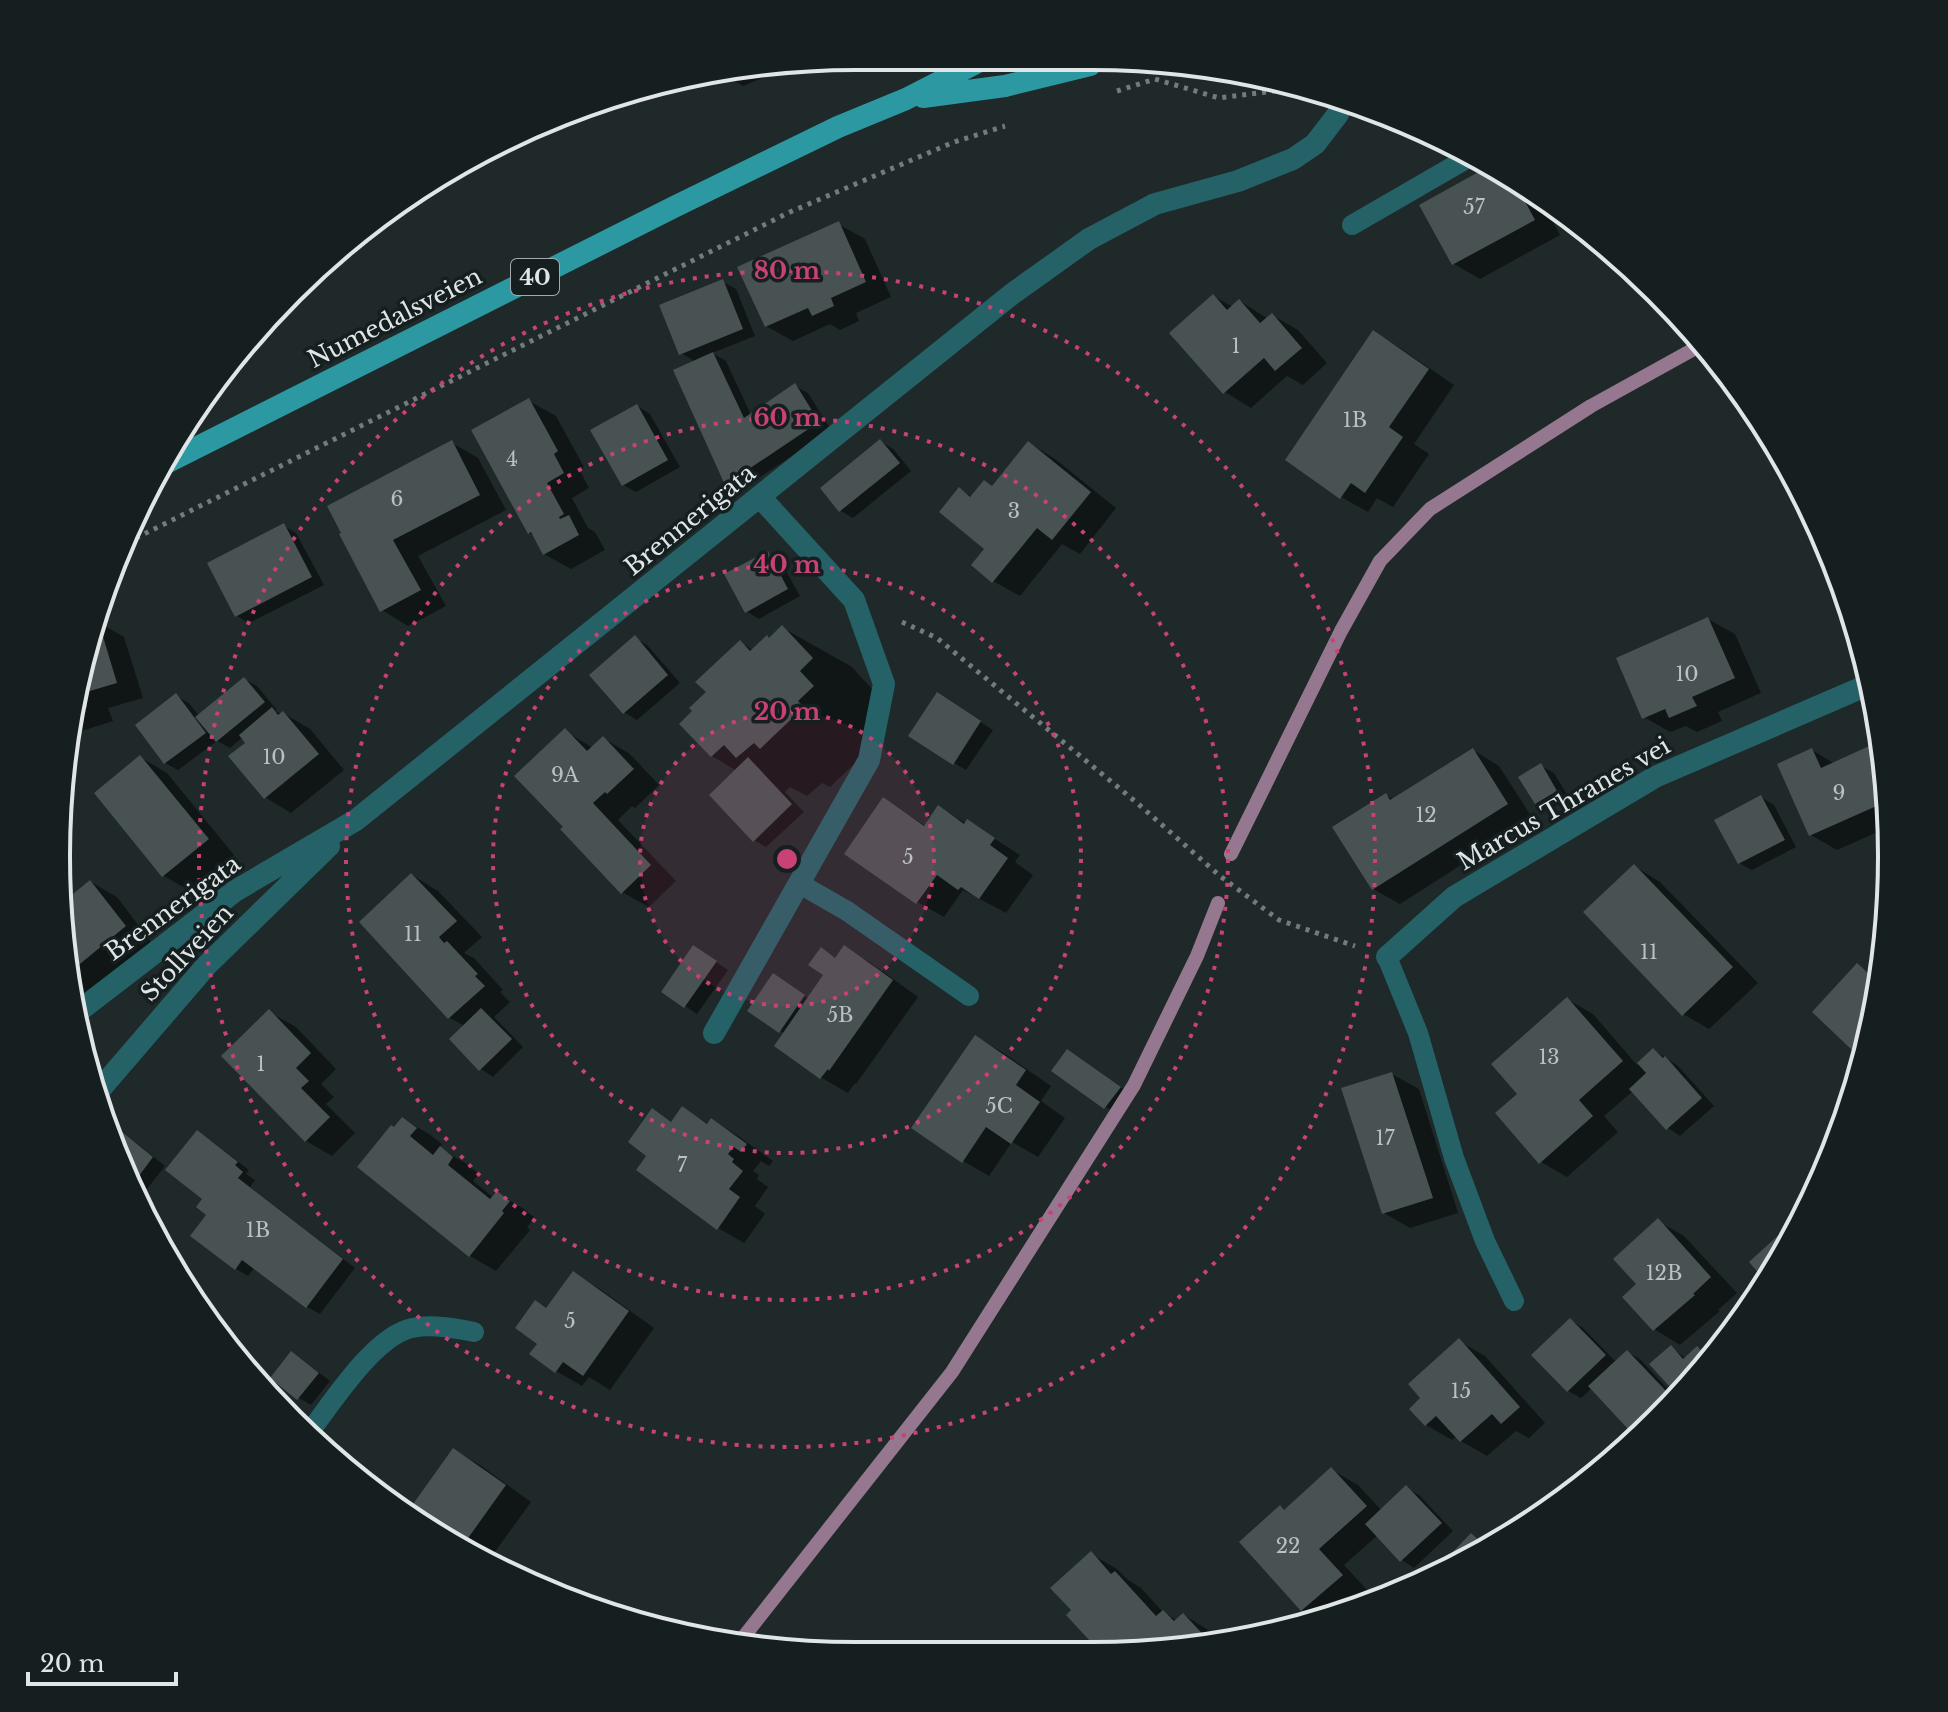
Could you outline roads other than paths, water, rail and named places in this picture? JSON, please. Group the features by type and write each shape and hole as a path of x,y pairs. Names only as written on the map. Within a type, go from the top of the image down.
{"main road":[{"name":"Numedalsveien","path":"179,456 687,200 962,70"},
{"name":"Numedalsveien","path":"906,99 1005,86 1070,70"}],"street":[{"name":"Brennerigata","path":"85,1007 235,891 356,820 1012,294 1089,239 1155,204 1238,181 1293,159 1315,144 1339,110"},
{"path":"714,1033 869,760 884,684 854,600 760,497"},
{"name":"Marcus Thranes vei","path":"1387,957 1454,897 1655,777 1860,689"},
{"name":"Stollveien","path":"105,1084 206,966 356,820"}],"lane":[{"path":"1352,225 1461,162"},
{"path":"800,884 847,911 969,996"},
{"path":"1387,957 1418,1033 1454,1158 1485,1241 1514,1301"},
{"path":"315,1425 365,1360 388,1339 411,1328 448,1327 474,1332"}],"waterway":[{"path":"1231,854 1341,631 1380,561 1430,509 1591,406 1693,350"},
{"path":"746,1634 952,1372 1134,1085 1197,956 1218,903"}]}
